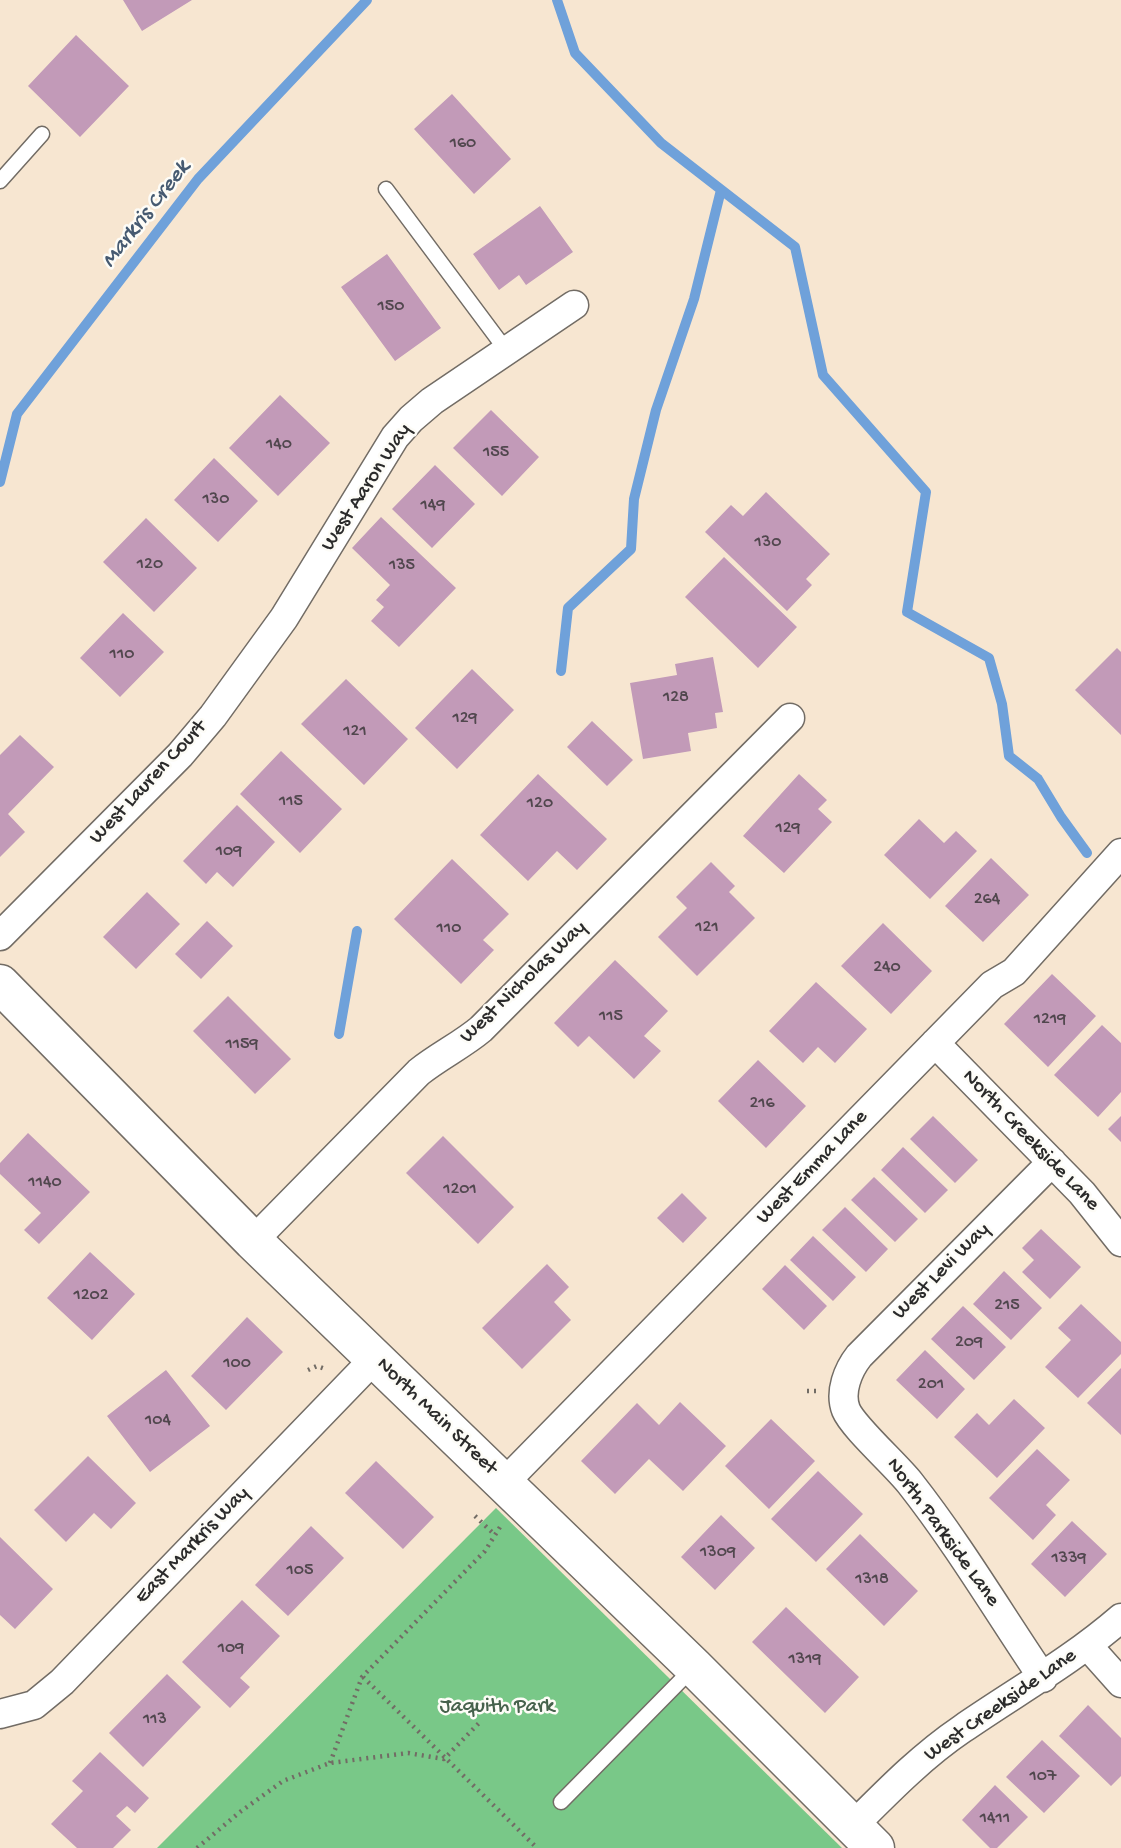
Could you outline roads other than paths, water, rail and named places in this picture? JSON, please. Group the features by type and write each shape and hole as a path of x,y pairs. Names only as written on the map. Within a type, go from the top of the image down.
{"street":[{"name":"West Aaron Way","path":"284,618 395,437 432,401 573,305"},
{"name":"West Lauren Court","path":"0,936 180,755 213,716 284,618"},
{"name":"West Nicholas Way","path":"253,1241 419,1072 481,1029 790,718"},
{"name":"West Emma Lane","path":"505,1500 935,1044 992,985 1014,972 1121,853"},
{"name":"North Main Street","path":"0,984 253,1241 374,1359 505,1500 694,1667 864,1837"},
{"name":"North Creekside Lane","path":"935,1044 1082,1193 1121,1242"},
{"name":"West Levi Way","path":"845,1390 848,1370 859,1356 1052,1162"},
{"name":"East Markris Way","path":"0,1714 34,1705 62,1682 374,1359"},
{"name":"North Parkside Lane","path":"845,1390 846,1409 854,1422 911,1484 1043,1678"},
{"name":"West Creekside Lane","path":"864,1837 913,1768 960,1730 1088,1646 1121,1618"},
{"path":"1088,1646 1121,1683"}],"lane":[{"path":"0,181 42,134"},
{"path":"386,189 506,350"},
{"path":"561,1802 694,1667"}],"waterway":[{"name":"Markris Creek","path":"0,482 17,414 198,179 367,0"},
{"path":"557,0 575,53 661,143 795,247 823,375 926,492 907,612 989,658 1002,704 1009,756 1038,779 1087,853"},
{"path":"561,671 568,608 631,549 634,499 656,410 694,299 721,190"},
{"path":"339,1034 357,931"}],"park label":[{"name":"Jaquith Park","path":"497,1708"}]}
